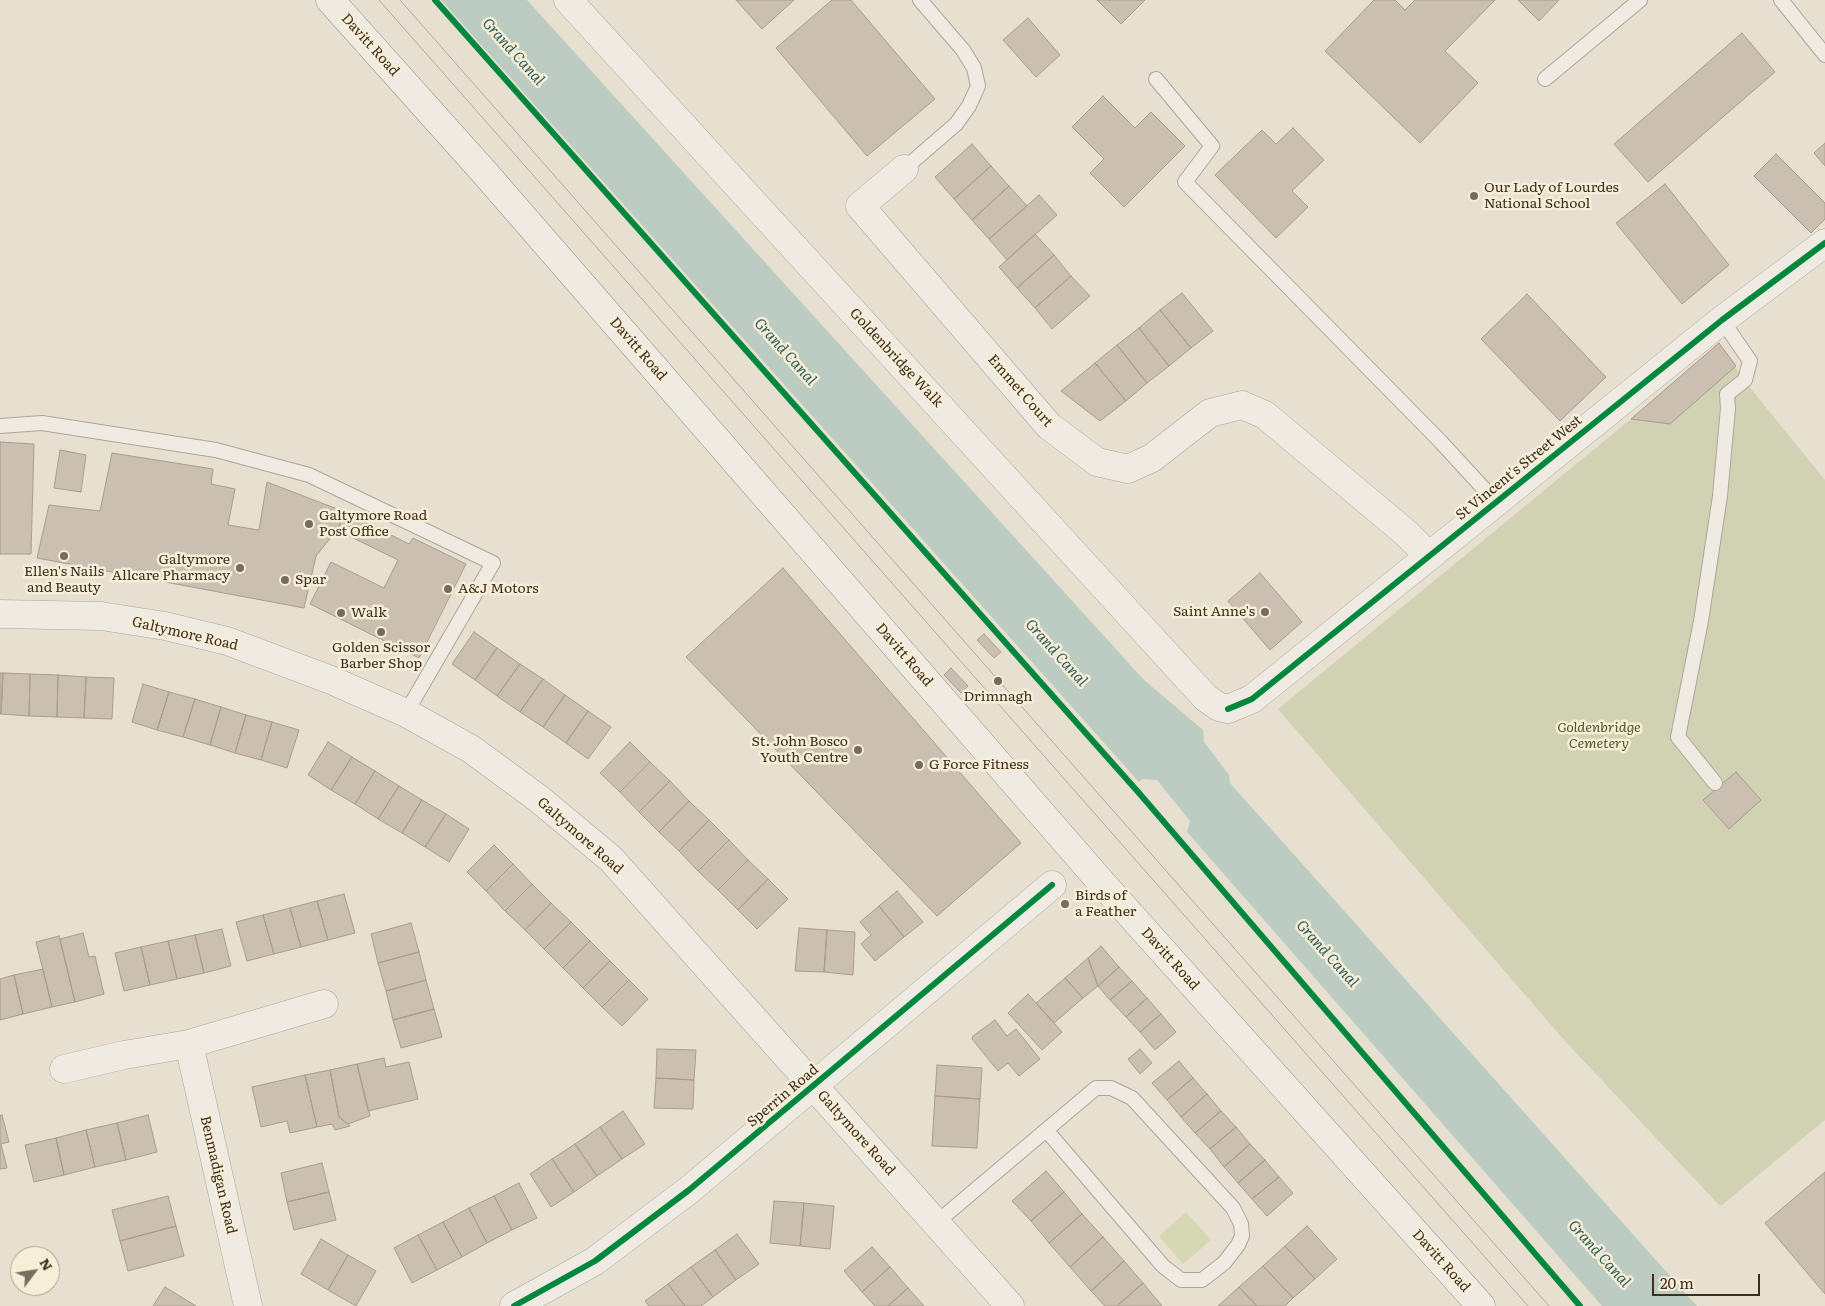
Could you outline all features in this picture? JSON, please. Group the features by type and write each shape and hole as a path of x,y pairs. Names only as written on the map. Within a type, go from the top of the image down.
{"street":[{"name":"Davitt Road","path":"330,0 490,179 1101,882 1481,1306"},
{"name":"Goldenbridge Walk","path":"568,0 1206,698 1220,707 1228,709"},
{"name":"Emmet Court","path":"904,169 860,206 1049,426 1097,462 1128,469 1152,458 1210,413 1242,405 1265,415 1406,533 1429,556"},
{"name":"St Vincent's Street West","path":"1228,709 1252,699 1722,320 1825,243"},
{"name":"Galtymore Road","path":"0,614 101,616 165,626 227,641 332,680 406,713 471,749 539,799 611,859 1010,1306"},
{"name":"Sperrin Road","path":"514,1306 595,1262 689,1190 1052,885"},
{"path":"64,1068 189,1044 324,1004"},
{"name":"Benmadigan Road","path":"189,1044 248,1306"}],"lane":[{"path":"904,169 956,124 969,106 978,86 974,68 963,50 920,0"},
{"path":"1545,79 1640,0"},
{"path":"1780,0 1825,55"},
{"path":"1156,79 1212,146 1185,182 1440,441 1497,503"},
{"path":"1714,783 1678,737 1700,621 1720,496 1728,408 1727,394 1745,380 1750,361 1722,320"},
{"path":"0,426 42,423 216,450 309,475 493,563 406,713"},
{"path":"936,1223 1096,1088 1112,1088 1132,1098 1233,1208 1241,1224 1242,1236 1238,1245 1224,1263 1202,1280 1181,1280 1163,1266 1047,1131"}],"green space":[{"name":"Goldenbridge Cemetery","path":"1719,343 1747,384 1825,480 1825,1120 1722,1205 1719,1205 1565,1041 1278,709 1631,419"},
{"path":"1186,1212 1211,1240 1183,1264 1159,1236"}],"water":[{"name":"Grand Canal","path":"441,0 527,0 1144,680 1203,730 1204,742 1229,775 1230,783 1697,1306 1602,1306 1187,832 1190,821 1157,780 1143,779 1139,782"}],"building":[{"path":"736,0 794,0 762,29"},
{"path":"832,0 851,0 935,99 867,156 776,48"},
{"path":"1097,0 1145,0 1121,24"},
{"path":"1374,0 1395,0 1405,10 1415,0 1495,0 1445,51 1478,83 1420,143 1325,51"},
{"path":"1518,0 1559,0 1539,21"},
{"path":"1028,18 1060,55 1036,77 1003,40"},
{"path":"1742,33 1775,72 1648,182 1614,144"},
{"path":"1103,96 1135,128 1151,112 1185,146 1124,207 1090,173 1104,159 1072,127"},
{"path":"1293,128 1324,160 1292,191 1308,207 1276,238 1215,175 1262,130 1276,144"},
{"path":"1825,143 1825,166 1814,153"},
{"path":"972,144 991,166 954,199 935,177"},
{"path":"1776,154 1825,203 1825,219 1811,233 1754,176"},
{"path":"991,166 1009,186 972,220 954,199"},
{"path":"1665,184 1729,265 1682,304 1616,223"},
{"path":"1009,186 1027,206 989,239 972,220"},
{"path":"1039,195 1057,215 1007,260 989,239"},
{"path":"1035,234 1054,255 1017,288 999,267"},
{"path":"1054,255 1071,276 1035,308 1017,288"},
{"path":"1071,276 1090,296 1052,329 1035,308"},
{"path":"1182,293 1213,331 1191,348 1160,310"},
{"path":"1527,294 1606,377 1560,421 1481,339"},
{"path":"1160,310 1191,348 1169,366 1139,328"},
{"path":"1139,328 1169,366 1147,383 1117,345"},
{"path":"1719,343 1736,366 1670,424 1631,419"},
{"path":"1117,345 1147,383 1126,401 1095,363"},
{"path":"1095,363 1126,401 1100,421 1061,391"},
{"path":"0,442 34,444 31,554 0,554"},
{"path":"60,450 86,455 81,492 54,488"},
{"path":"112,453 213,469 211,484 235,489 228,525 259,530 267,482 345,512 337,530 316,556 304,608 37,558 49,505 100,511"},
{"path":"345,512 409,544 413,538 466,564 419,658 310,604 331,562 384,588 398,560 337,530"},
{"name":"St. John Bosco Youth Centre","path":"783,568 1021,843 937,916 686,657"},
{"name":"Saint Anne's","path":"1260,573 1302,622 1270,650 1228,601"},
{"path":"474,632 497,648 475,680 452,664"},
{"path":"984,634 1001,652 994,658 977,640"},
{"path":"497,648 520,664 497,696 475,680"},
{"path":"520,664 543,679 520,712 497,696"},
{"path":"951,668 968,686 961,693 944,675"},
{"path":"0,673 3,673 1,714 0,714"},
{"path":"3,673 30,674 29,716 1,714"},
{"path":"30,674 58,675 57,717 29,716"},
{"path":"58,675 86,677 84,718 57,717"},
{"path":"86,677 114,678 112,719 84,718"},
{"path":"543,679 565,695 543,727 520,712"},
{"path":"143,684 169,692 157,730 132,722"},
{"path":"169,692 195,699 183,737 157,730"},
{"path":"565,695 588,711 566,743 543,727"},
{"path":"195,699 221,707 210,745 183,737"},
{"path":"221,707 246,715 235,753 210,745"},
{"path":"588,711 611,727 588,759 566,743"},
{"path":"246,715 272,722 261,760 235,753"},
{"path":"272,722 299,730 287,768 261,760"},
{"path":"328,742 352,757 331,790 308,775"},
{"path":"630,742 650,762 620,792 600,773"},
{"path":"352,757 375,771 355,804 331,790"},
{"path":"650,762 670,781 639,812 620,792"},
{"path":"375,771 399,786 378,819 355,804"},
{"path":"1736,772 1761,800 1729,829 1703,800"},
{"path":"670,781 689,801 659,832 639,812"},
{"path":"399,786 422,800 402,833 378,819"},
{"path":"422,800 446,814 425,847 402,833"},
{"path":"689,801 709,820 679,851 659,832"},
{"path":"446,814 469,829 449,862 425,847"},
{"path":"709,820 729,840 698,871 679,851"},
{"path":"729,840 748,860 718,890 698,871"},
{"path":"494,845 513,864 486,891 467,872"},
{"path":"748,860 768,879 738,910 718,890"},
{"path":"513,864 532,884 505,911 486,891"},
{"path":"768,879 788,899 757,929 738,910"},
{"path":"532,884 551,903 525,930 505,911"},
{"path":"897,891 923,922 904,937 879,906"},
{"path":"344,894 355,933 328,940 317,901"},
{"path":"317,901 328,940 301,947 290,908"},
{"path":"551,903 571,922 544,949 525,930"},
{"path":"879,906 904,937 875,961 861,944 871,935 860,922"},
{"path":"290,908 301,947 274,954 263,915"},
{"path":"263,915 274,954 247,961 236,922"},
{"path":"571,922 590,941 563,968 544,949"},
{"path":"411,923 419,952 378,963 371,934"},
{"path":"799,928 827,930 824,972 795,971"},
{"path":"222,929 231,966 204,973 195,935"},
{"path":"827,930 855,932 853,975 824,972"},
{"path":"83,933 89,957 95,956 104,994 75,1002 60,939"},
{"path":"195,935 204,973 177,979 168,941"},
{"path":"59,936 75,1002 52,1007 36,942"},
{"path":"168,941 177,979 150,985 141,947"},
{"path":"590,941 610,961 583,988 563,968"},
{"path":"1101,946 1119,967 1098,986 1088,958"},
{"path":"141,947 150,985 124,991 115,953"},
{"path":"419,952 426,980 386,991 378,963"},
{"path":"1088,958 1098,986 1083,998 1065,978"},
{"path":"610,961 629,980 602,1007 583,988"},
{"path":"1119,967 1132,981 1110,1000 1098,986"},
{"path":"43,969 52,1007 23,1014 14,975"},
{"path":"14,975 23,1014 0,1020 0,979"},
{"path":"1065,978 1083,998 1054,1023 1036,1003"},
{"path":"426,980 434,1009 393,1020 386,991"},
{"path":"629,980 648,999 622,1026 602,1007"},
{"path":"1132,981 1147,998 1126,1017 1110,1000"},
{"path":"1028,994 1062,1032 1042,1050 1008,1013"},
{"path":"1147,998 1161,1014 1140,1032 1126,1017"},
{"path":"434,1009 442,1037 401,1048 393,1020"},
{"path":"1161,1014 1176,1032 1155,1050 1140,1032"},
{"path":"995,1020 1007,1036 1016,1029 1040,1059 1019,1076 1008,1063 998,1071 972,1039 973,1036"},
{"path":"657,1049 696,1050 694,1080 656,1078"},
{"path":"1140,1049 1152,1063 1140,1074 1128,1059"},
{"path":"384,1058 386,1067 409,1062 418,1099 368,1111 357,1064"},
{"path":"1179,1061 1193,1078 1167,1100 1152,1083"},
{"path":"357,1064 370,1116 348,1124 339,1117 330,1070"},
{"path":"937,1065 982,1068 980,1099 935,1096"},
{"path":"330,1070 339,1117 350,1126 335,1130 332,1124 317,1127 305,1075"},
{"path":"305,1075 317,1127 290,1133 287,1121 261,1127 252,1087"},
{"path":"656,1078 694,1080 693,1109 654,1108"},
{"path":"1193,1078 1207,1094 1181,1117 1167,1100"},
{"path":"1207,1094 1221,1111 1195,1133 1181,1117"},
{"path":"935,1096 980,1099 977,1148 932,1146"},
{"path":"623,1111 645,1144 622,1159 600,1127"},
{"path":"1221,1111 1236,1127 1210,1149 1195,1133"},
{"path":"2,1115 9,1142 1,1144 7,1168 0,1169 0,1116"},
{"path":"148,1115 157,1152 126,1160 117,1123"},
{"path":"117,1123 126,1160 95,1167 86,1130"},
{"path":"600,1127 622,1159 597,1176 575,1144"},
{"path":"1236,1127 1250,1144 1224,1167 1210,1149"},
{"path":"86,1130 95,1167 64,1175 56,1138"},
{"path":"56,1138 64,1175 34,1182 25,1145"},
{"path":"575,1144 597,1176 574,1192 552,1159"},
{"path":"1250,1144 1265,1160 1238,1183 1224,1167"},
{"path":"552,1159 574,1192 551,1207 530,1174"},
{"path":"1265,1160 1279,1177 1252,1199 1238,1183"},
{"path":"322,1163 329,1192 287,1202 281,1173"},
{"path":"1046,1171 1064,1192 1031,1221 1012,1201"},
{"path":"1825,1172 1825,1294 1765,1223"},
{"path":"1279,1177 1293,1193 1267,1216 1252,1199"},
{"path":"519,1183 537,1218 512,1230 494,1196"},
{"path":"329,1192 336,1220 294,1230 287,1202"},
{"path":"1064,1192 1082,1214 1049,1243 1031,1221"},
{"path":"168,1196 176,1226 120,1241 112,1210"},
{"path":"494,1196 512,1230 487,1243 469,1208"},
{"path":"774,1201 804,1203 800,1246 770,1243"},
{"path":"804,1203 834,1206 830,1249 800,1246"},
{"path":"469,1208 487,1243 462,1257 443,1222"},
{"path":"1082,1214 1103,1237 1070,1267 1049,1243"},
{"path":"443,1222 462,1257 437,1270 418,1235"},
{"path":"176,1226 184,1256 128,1271 120,1241"},
{"path":"1307,1226 1337,1259 1315,1279 1285,1246"},
{"path":"737,1234 759,1264 736,1280 715,1250"},
{"path":"418,1235 437,1270 412,1283 394,1248"},
{"path":"1103,1237 1124,1261 1091,1291 1070,1267"},
{"path":"321,1239 348,1255 328,1290 301,1274"},
{"path":"1285,1246 1315,1279 1293,1298 1263,1266"},
{"path":"872,1247 890,1267 862,1292 844,1271"},
{"path":"715,1250 736,1280 713,1297 691,1267"},
{"path":"348,1255 376,1271 356,1306 328,1290"},
{"path":"1124,1261 1143,1283 1117,1306 1105,1306 1091,1291"},
{"path":"1263,1266 1293,1298 1285,1306 1257,1306 1239,1287"},
{"path":"691,1267 713,1297 701,1306 685,1306 668,1284"},
{"path":"890,1267 908,1288 888,1306 875,1306 862,1292"},
{"path":"1143,1283 1162,1306 1117,1306"},
{"path":"668,1284 685,1306 649,1306 645,1301"},
{"path":"165,1287 196,1306 153,1306"},
{"path":"1239,1287 1257,1306 1218,1306"},
{"path":"908,1288 924,1306 888,1306"}],"tram line":[{"path":"379,0 1528,1306"},
{"path":"400,0 1549,1306"}],"cycle path":[{"path":"435,0 1139,793 1580,1306"},
{"path":"1228,709 1252,699 1722,320 1825,243"},
{"path":"514,1306 595,1261 689,1190 1052,885"}],"place":[{"name":"Our Lady of Lourdes National School","path":"1474,196"},
{"name":"Galtymore Road Post Office","path":"309,524"},
{"name":"Ellen's Nails and Beauty","path":"64,556"},
{"name":"Galtymore Allcare Pharmacy","path":"240,568"},
{"name":"Spar","path":"285,580"},
{"name":"A&J Motors","path":"448,589"},
{"name":"Saint Anne's","path":"1265,612"},
{"name":"Walk","path":"341,613"},
{"name":"Golden Scissor Barber Shop","path":"381,632"},
{"name":"Drimnagh","path":"998,681"},
{"name":"St. John Bosco Youth Centre","path":"858,750"},
{"name":"G Force Fitness","path":"919,765"},
{"name":"Birds of a Feather","path":"1065,904"}]}
